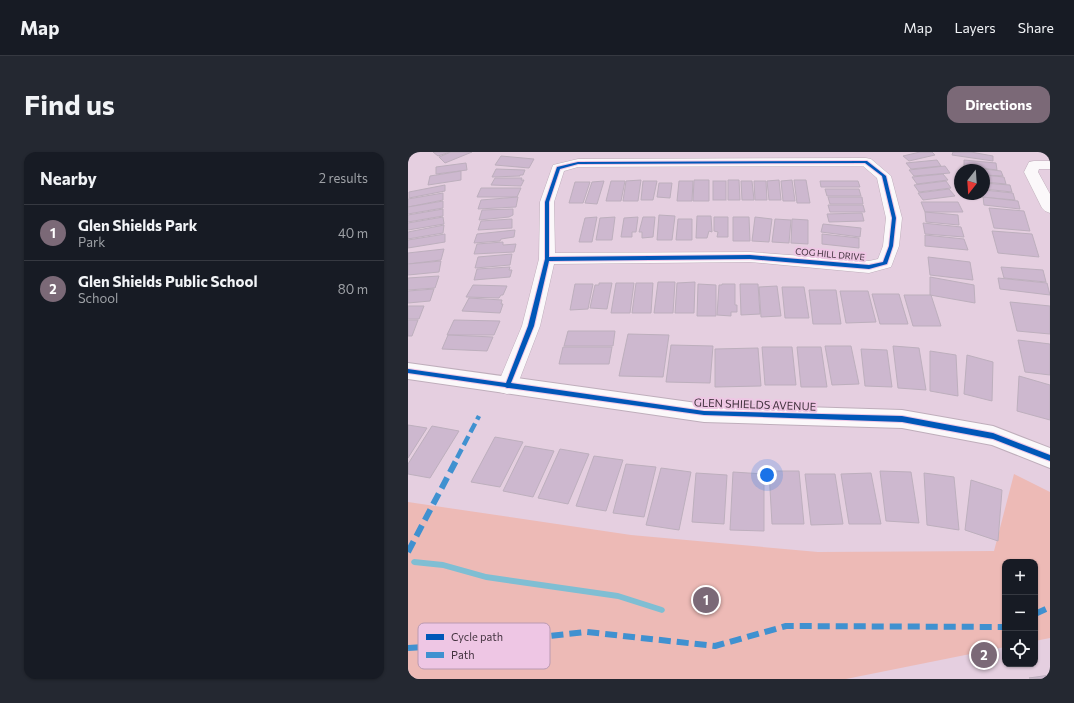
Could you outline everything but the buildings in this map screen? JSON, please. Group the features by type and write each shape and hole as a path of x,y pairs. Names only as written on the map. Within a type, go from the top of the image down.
{"street":[{"name":"COG HILL DRIVE","path":"507,386 531,326 547,259 547,202 558,168 578,163 866,162 884,176 894,218 891,246 885,263 869,267 750,257 547,259"},
{"path":"1050,165 1034,165 1031,172 1050,208"},
{"name":"GLEN SHIELDS AVENUE","path":"408,371 704,413 902,419 993,436 1050,458"}],"shaded area":[{"path":"1014,474 1050,492 1050,638 1038,640 1038,559 1002,559 1002,648 846,679 408,679 408,502 631,535 818,552 994,551"}],"waterway":[{"path":"414,562 443,565 486,577 618,596 662,610"}],"marked path":[{"path":"408,552 479,416"},
{"path":"1038,613 1050,607"},
{"path":"550,636 587,632 715,646 786,626 1002,627"},
{"path":"408,648 418,647"}],"cycle path":[{"path":"507,386 531,326 547,259 547,202 558,168 578,163 866,162 884,176 894,218 891,246 885,263 869,267 750,257 547,259"},
{"path":"408,371 704,413 902,419 993,436 1050,458"}],"place":[{"name":"Glen Shields Park","path":"706,600"},
{"name":"Glen Shields Public School","path":"984,655"}]}
